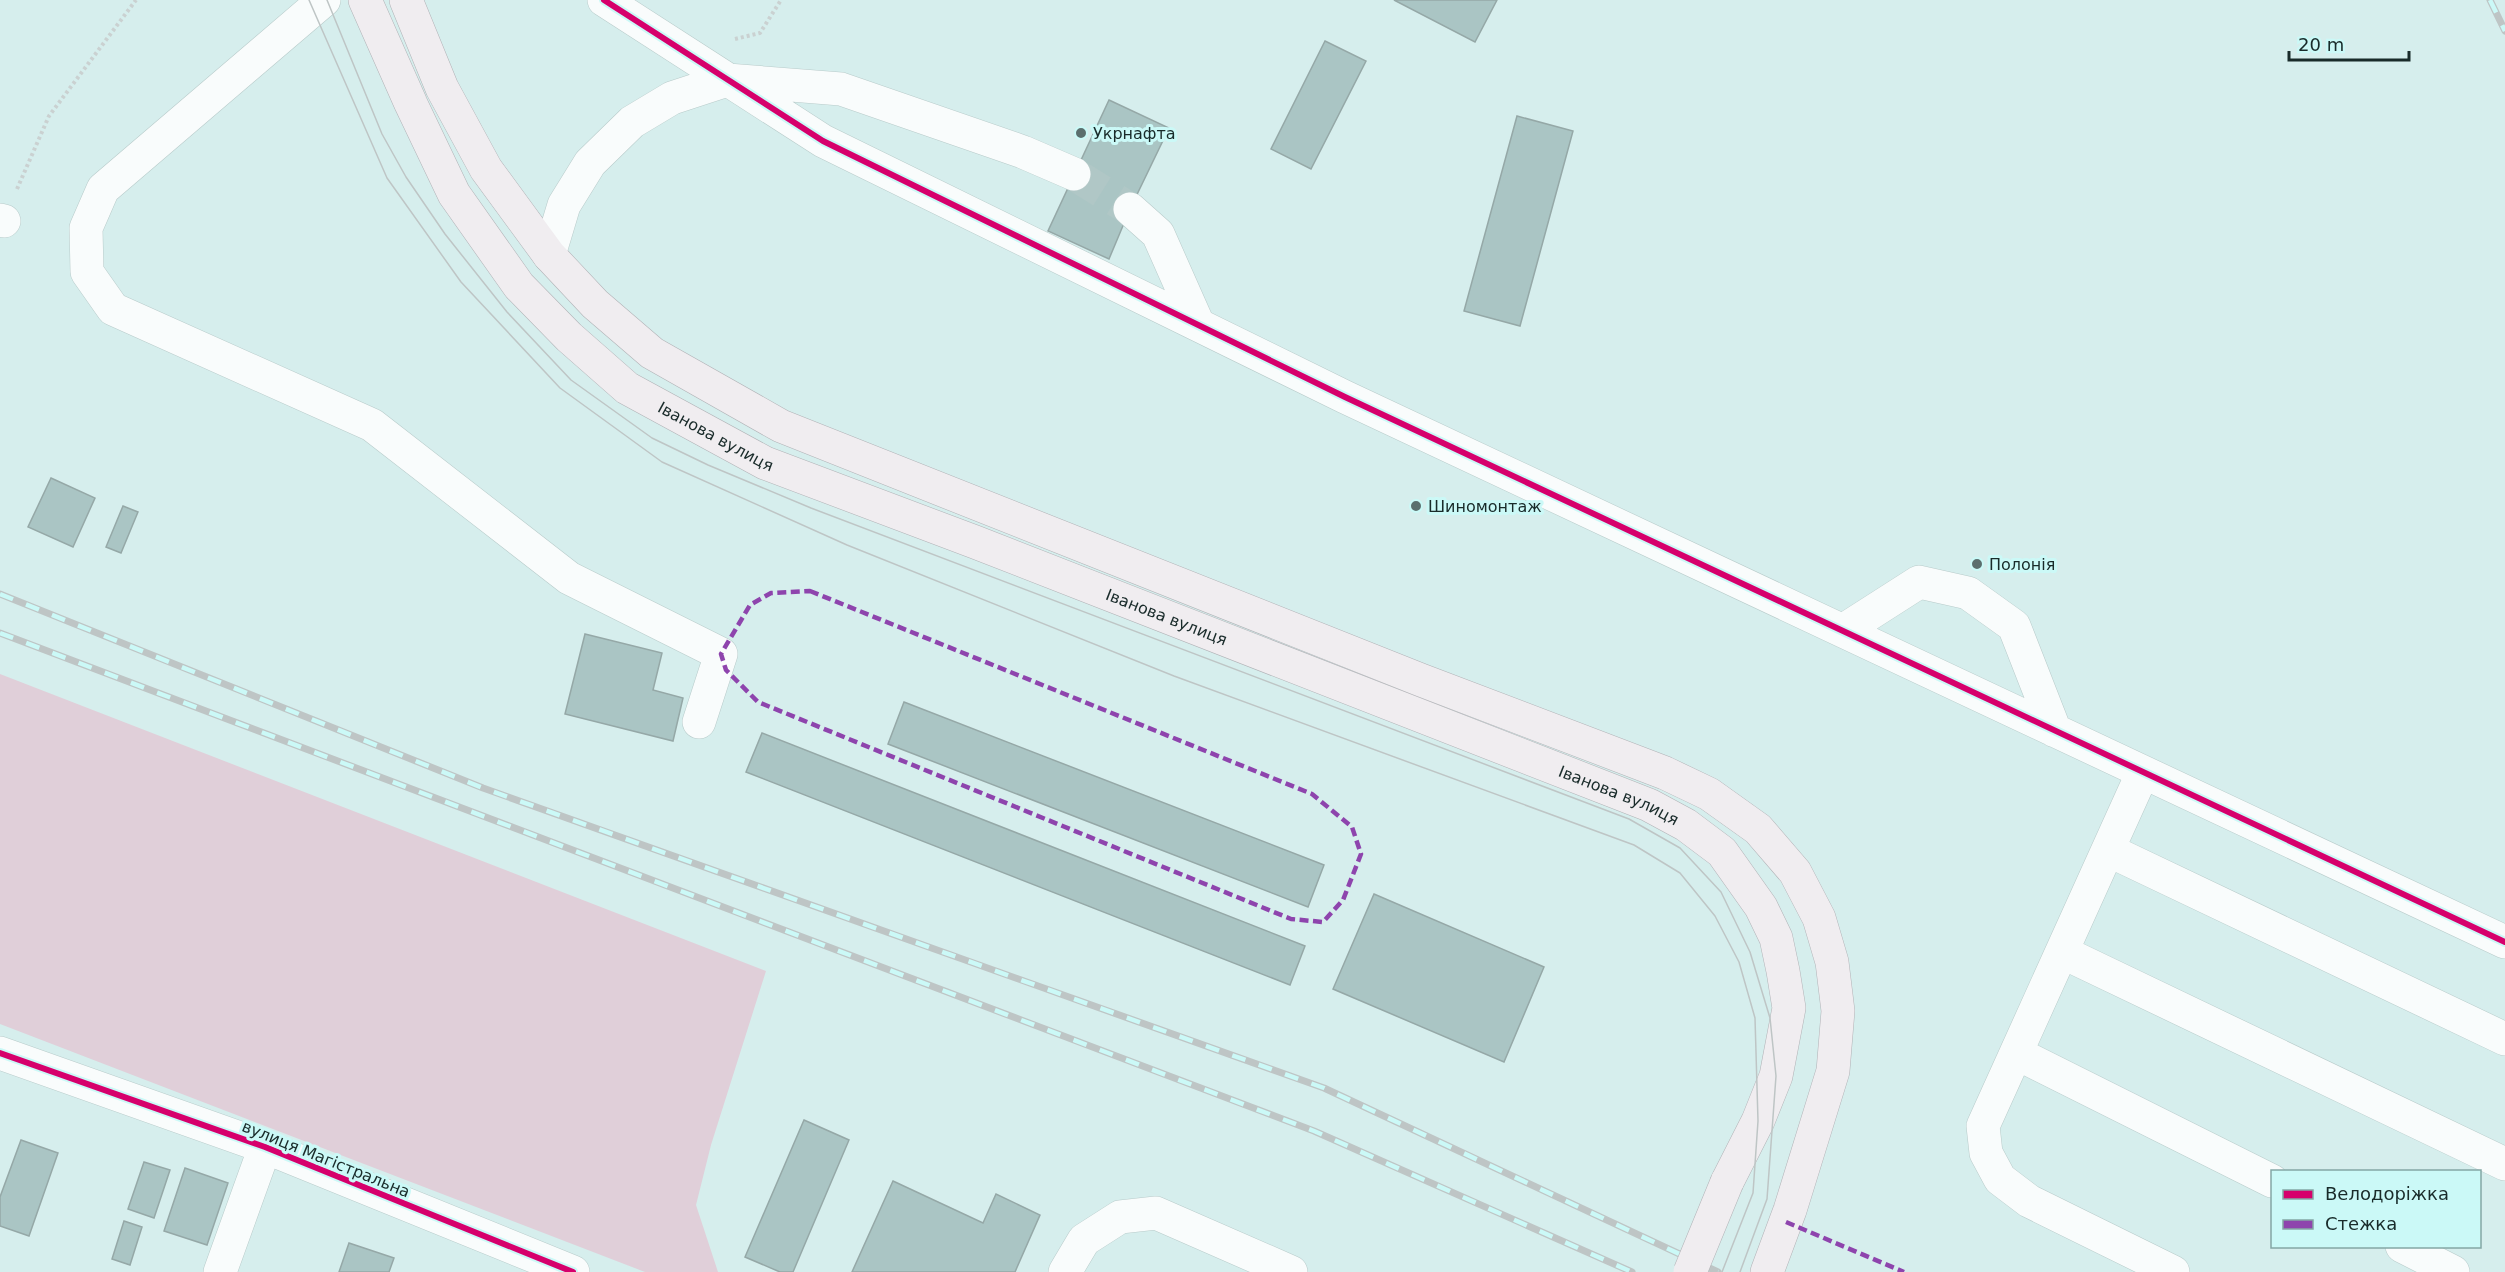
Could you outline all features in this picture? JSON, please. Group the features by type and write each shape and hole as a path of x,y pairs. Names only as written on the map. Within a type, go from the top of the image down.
{"main road":[{"name":"Іванова вулиця","path":"365,0 454,194 519,286 569,337 627,388 765,463 986,546 1649,806 1686,825 1722,852 1761,907 1776,938 1789,1008 1776,1076 1758,1121 1727,1182 1690,1272"},
{"path":"406,0 442,88 486,169 549,255 595,303 652,353 781,426 1410,676 1665,773 1709,794 1758,829 1795,872 1819,918 1832,962 1838,1011 1833,1071 1790,1210 1767,1272"}],"street":[{"path":"324,0 103,189 86,228 87,272 113,309 372,425 569,578 721,654 699,722"},
{"path":"604,0 823,141 1197,322 1345,397 2505,942"},
{"path":"549,255 564,206 590,163 632,122 672,98 727,80 841,89 1023,152 1074,174"},
{"path":"1130,209 1158,234 1197,322"},
{"path":"1844,630 1919,582 1968,593 2014,626 2055,731"},
{"path":"2143,772 1983,1126 1986,1153 2000,1179 2029,1201 2173,1272"},
{"path":"2108,850 2505,1039"},
{"path":"2062,952 2505,1164"},
{"name":"вулиця Магістральна","path":"0,1053 265,1148 573,1272"},
{"path":"2016,1053 2271,1180"},
{"path":"220,1272 265,1148"},
{"path":"1065,1272 1084,1240 1120,1217 1156,1213 1291,1272"},
{"path":"2406,1248 2452,1272"}],"path":[{"path":"2,220 49,116 136,0"},
{"path":"725,41 760,33 781,0"}],"shaded area":[{"path":"0,674 766,971 711,1145 696,1205 718,1272 645,1272 0,1024"}],"building":[{"path":"1394,0 1497,0 1475,42"},
{"path":"1325,41 1366,61 1311,169 1271,149"},
{"path":"1109,100 1169,128 1109,259 1048,231"},
{"path":"1517,116 1573,131 1520,326 1464,311"},
{"path":"51,478 95,498 73,547 28,527"},
{"path":"123,506 138,512 121,553 106,547"},
{"path":"585,634 662,653 653,690 683,698 673,741 565,714"},
{"path":"904,702 1324,865 1308,907 888,744"},
{"path":"762,733 1305,946 1290,985 746,772"},
{"path":"1374,894 1544,967 1504,1062 1333,989"},
{"path":"804,1120 849,1140 793,1272 780,1272 745,1257"},
{"path":"21,1140 58,1153 29,1236 0,1226 0,1197"},
{"path":"144,1162 170,1170 154,1218 128,1209"},
{"path":"185,1168 228,1183 207,1245 164,1231"},
{"path":"893,1181 983,1223 996,1194 1040,1215 1015,1272 852,1272"},
{"path":"124,1221 142,1227 130,1265 112,1259"},
{"path":"349,1243 394,1258 389,1272 339,1272"}],"tunnel":[{"path":"1074,174 1130,209"}],"tram line":[{"path":"309,0 387,178 461,282 560,388 662,462 847,545 1174,676 1634,845 1680,873 1715,916 1739,962 1755,1018 1758,1121 1753,1193 1722,1272"},
{"path":"327,0 382,134 406,177 445,234 507,312 571,380 652,438 708,465 811,508 1629,819 1680,848 1721,892 1750,952 1770,1018 1776,1076 1767,1199 1740,1272"}],"railway":[{"path":"2490,0 2505,31"},
{"path":"0,594 483,788 1324,1088 1718,1272"},
{"path":"0,633 1314,1131 1632,1272"}],"marked path":[{"path":"810,591 1312,794 1352,827 1361,854 1343,900 1323,922 1291,919 758,702 726,670 721,654 750,605 771,593 810,591"},
{"path":"1786,1222 1904,1272"}],"cycle path":[{"path":"604,0 823,141 1345,397 2505,942"},
{"path":"0,1053 265,1147 573,1272"}],"place":[{"name":"Укрнафта","path":"1081,133"},
{"name":"Шиномонтаж","path":"1416,506"},
{"name":"Полонія","path":"1977,564"}]}
